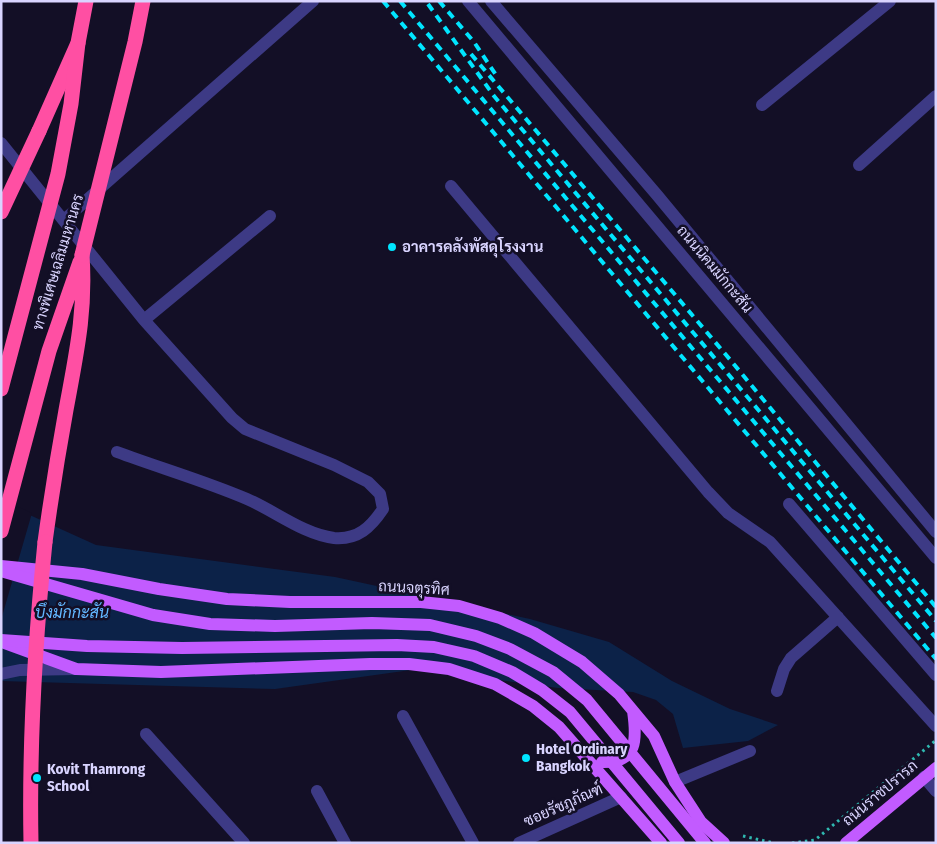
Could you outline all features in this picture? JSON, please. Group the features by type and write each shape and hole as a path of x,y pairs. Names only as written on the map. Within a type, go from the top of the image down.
{"highway":[{"name":"ทางพิเศษเฉลิมมหานคร","path":"1,389 58,174 71,104 78,43 86,1"},
{"name":"ทางพิเศษเฉลิมมหานคร","path":"1,532 49,351 82,256 136,42 142,1"},
{"path":"1,212 78,43"},
{"path":"32,843 31,742 37,617 54,476 82,324 84,286 82,256"}],"main road":[{"name":"ถนนจตุรทิศ","path":"1,566 82,574 159,589 227,599 290,602 421,602 459,606 500,618 534,633 582,662 619,694 654,736 675,782 701,822 724,843"},
{"path":"1,571 153,615 210,624 274,626 372,623 430,625 476,636 510,649 553,672 587,700 705,843"},
{"path":"1,641 76,669 161,672 410,664 449,669 495,684 533,706 559,727 661,843"},
{"path":"1,641 87,646 182,648 397,645 434,647 474,656 512,672 542,690 570,712 679,843"},
{"path":"590,761 615,762 626,757 634,746 636,731 633,710"},
{"name":"ถนนราชปรารภ","path":"846,843 936,768"}],"street":[{"path":"64,220 313,1"},
{"name":"ถนนนิคมมักกะสัน","path":"468,1 936,558"},
{"name":"ถนนนิคมมักกะสัน","path":"491,1 657,194 931,519 936,532"},
{"path":"762,105 890,1"},
{"path":"859,165 936,96"},
{"path":"1,143 144,320 220,405 245,430 334,465 368,482 380,494 383,509 372,526 356,536 334,538 311,532 247,498 117,452"},
{"path":"451,186 708,492 728,513 770,542 936,726"},
{"path":"144,320 270,216"},
{"path":"788,504 936,675"},
{"path":"777,691 784,669 791,658 838,617"},
{"path":"1,674 20,670 76,669"},
{"path":"403,716 473,843"},
{"path":"146,734 244,843"},
{"path":"675,782 750,751"},
{"path":"924,777 936,790"},
{"path":"317,791 345,843"},
{"name":"ซอยรัชฎภัณฑ์","path":"519,843 621,798"}],"path":[{"path":"792,843 815,840 936,741"},
{"path":"743,836 774,843"}],"water":[{"name":"บึงมักกะสัน","path":"1,502 96,545 335,577 530,619 609,642 672,681 730,709 778,725 748,741 683,748 673,714 656,700 633,692 558,688 418,669 275,689 1,681"}],"pier":[{"path":"1,499 32,513 1,620"}],"railway":[{"path":"383,1 936,659"},
{"path":"400,1 936,638"},
{"path":"439,1 474,42 498,78"},
{"path":"428,4 494,96 936,621"},
{"path":"471,54 732,362 936,607"}],"place":[{"name":"อาคารคลังพัสดุโรงงาน","path":"392,247"},
{"name":"Hotel Ordinary Bangkok","path":"526,758"},
{"name":"Kovit Thamrong School","path":"37,778"}]}
